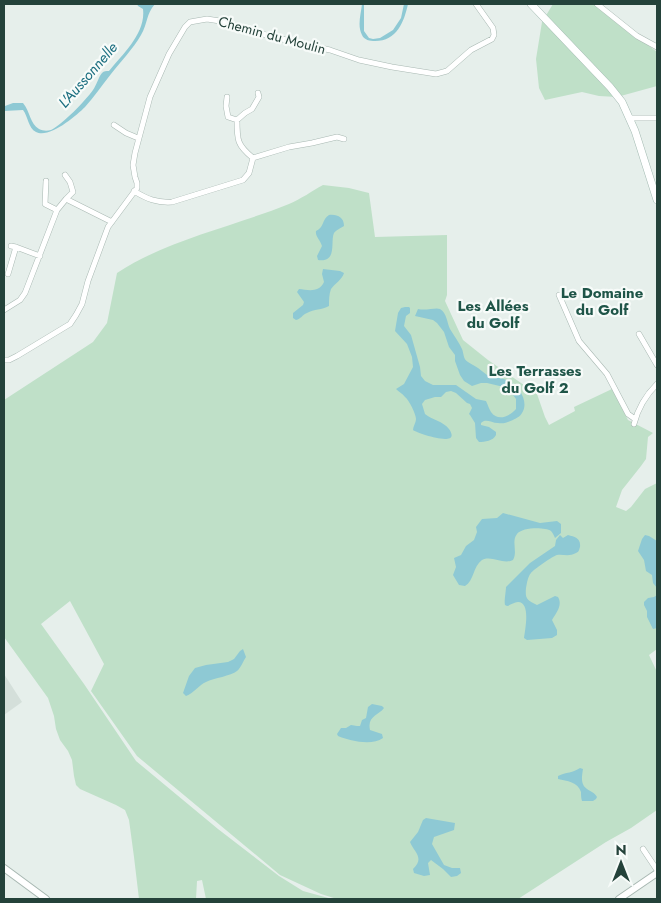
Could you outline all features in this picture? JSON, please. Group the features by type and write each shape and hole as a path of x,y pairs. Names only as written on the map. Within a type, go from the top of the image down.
{"main road":[{"path":"531,4 622,102 630,118 657,200"}],"street":[{"name":"Chemin du Moulin","path":"134,191 138,183 133,165 138,138 150,96 173,47 190,22 208,19 220,21 273,37 330,50 359,60 436,74 447,71 471,50 492,39 494,35 493,28 476,4"},
{"path":"596,4 637,36 657,47"},
{"path":"253,158 243,149 237,136 237,120 252,109 259,97 258,93"},
{"path":"227,97 228,117 237,120"},
{"path":"630,118 657,118"},
{"path":"114,125 138,138"},
{"path":"253,158 289,147 337,137 344,139"},
{"path":"4,360 10,360 70,324 82,304 88,280 108,226 134,191 152,201 172,202 243,180 249,172 253,158"},
{"path":"4,310 23,297 57,210 73,192 70,182 65,175"},
{"path":"46,181 45,204 57,210"},
{"path":"66,199 112,222"},
{"path":"8,274 14,247 40,256"},
{"path":"559,295 579,340 607,374 634,422 647,394 657,384"},
{"path":"639,334 657,365"},
{"path":"619,899 657,872 643,849"},
{"path":"4,868 46,899"}],"shaded area":[{"path":"4,674 22,702 4,715"}],"green space":[{"path":"553,4 594,4 657,52 657,86 617,97 599,96 582,92 545,100 539,88 536,59 542,22"},
{"path":"323,185 369,193 375,237 447,235 447,295 445,301 463,340 537,394 549,425 575,411 574,407 612,389 628,420 653,433 648,437 646,459 622,490 616,507 626,511 645,489 657,483 657,649 649,655 657,672 657,810 518,899 337,899 321,894 280,875 137,756 91,691 104,664 70,601 41,624 136,761 218,829 279,876 303,891 332,899 206,899 202,880 197,881 196,899 139,899 129,820 125,810 80,789 76,785 72,760 60,740 48,698 4,637 4,400 93,342 107,323 117,273 137,261 179,242 289,204"}],"water":[{"path":"137,4 155,4 150,11 141,35 92,99 75,116 55,130 41,133 31,128 23,110 4,111 5,106 13,103 23,103 34,124 39,129 51,130 61,123 89,95 102,73 109,71 132,43 143,18 143,9"},
{"path":"362,4 364,4 364,31 369,38 373,39 380,38 393,30 401,18 404,4 408,4 402,24 394,34 389,38 375,41 363,37 360,27"},
{"path":"329,215 339,217 343,220 344,226 334,233 331,255 324,260 318,260 317,256 322,246 316,231 319,230"},
{"path":"323,269 344,273 342,278 331,289 329,306 305,314 296,320 293,318 293,313 304,302 297,292 299,289 313,290 322,286 324,282"},
{"path":"401,308 410,308 410,313 406,316 404,326 411,335 421,376 425,381 433,385 456,385 476,399 486,401 491,412 497,417 507,416 516,409 516,399 508,388 487,383 472,386 464,381 444,332 433,320 415,316 418,309 440,309 447,318 450,329 461,346 466,361 487,375 509,381 520,391 524,400 524,409 519,416 504,423 487,421 481,423 481,425 489,427 496,432 493,439 479,442 476,438 475,423 469,414 472,408 470,404 451,391 446,392 441,397 425,400 422,404 425,414 444,424 449,429 452,435 450,438 438,438 413,430 416,419 414,411 403,394 396,389 404,384 413,367 412,357 407,344 395,331 398,313"},
{"path":"503,513 540,523 557,521 561,524 561,533 555,538 551,531 544,529 534,528 520,532 515,537 513,560 482,560 468,584 465,586 459,585 453,575 456,567 454,558 461,555 466,546 474,540 477,532 476,527 482,519 497,518"},
{"path":"560,535 563,538 568,535 577,538 580,542 579,551 571,555 557,555 535,569 529,576 526,592 527,599 537,605 555,596 558,597 560,603 552,620 557,630 557,635 552,638 527,640 524,638 525,606 518,602 505,605 506,587 530,563 555,546 556,540"},
{"path":"645,535 657,541 657,588 653,583 652,575 646,571 644,560 638,551"},
{"path":"657,595 657,628 653,629 647,617 644,602 648,598"},
{"path":"243,649 246,657 237,671 206,682 186,696 183,693 189,676 195,668 228,662 234,659"},
{"path":"372,704 384,708 372,719 369,725 370,730 382,734 383,738 367,742 349,740 338,736 337,734 341,728 351,725 360,726 362,720 366,718 368,707"},
{"path":"580,768 583,769 583,785 597,797 593,801 582,801 580,789 577,786 572,782 558,779 558,776"},
{"path":"426,818 455,823 454,830 434,837 432,844 444,865 460,868 461,873 457,876 451,877 431,860 428,863 430,875 424,876 414,873 413,869 418,862 418,855 410,842"}],"district":[{"name":"Le Domaine du Golf","path":"602,302"},
{"name":"Les Allées du Golf","path":"493,314"},
{"name":"Les Terrasses du Golf 2","path":"535,380"}],"water label":[{"name":"L'Aussonnelle","path":"88,75"}]}
